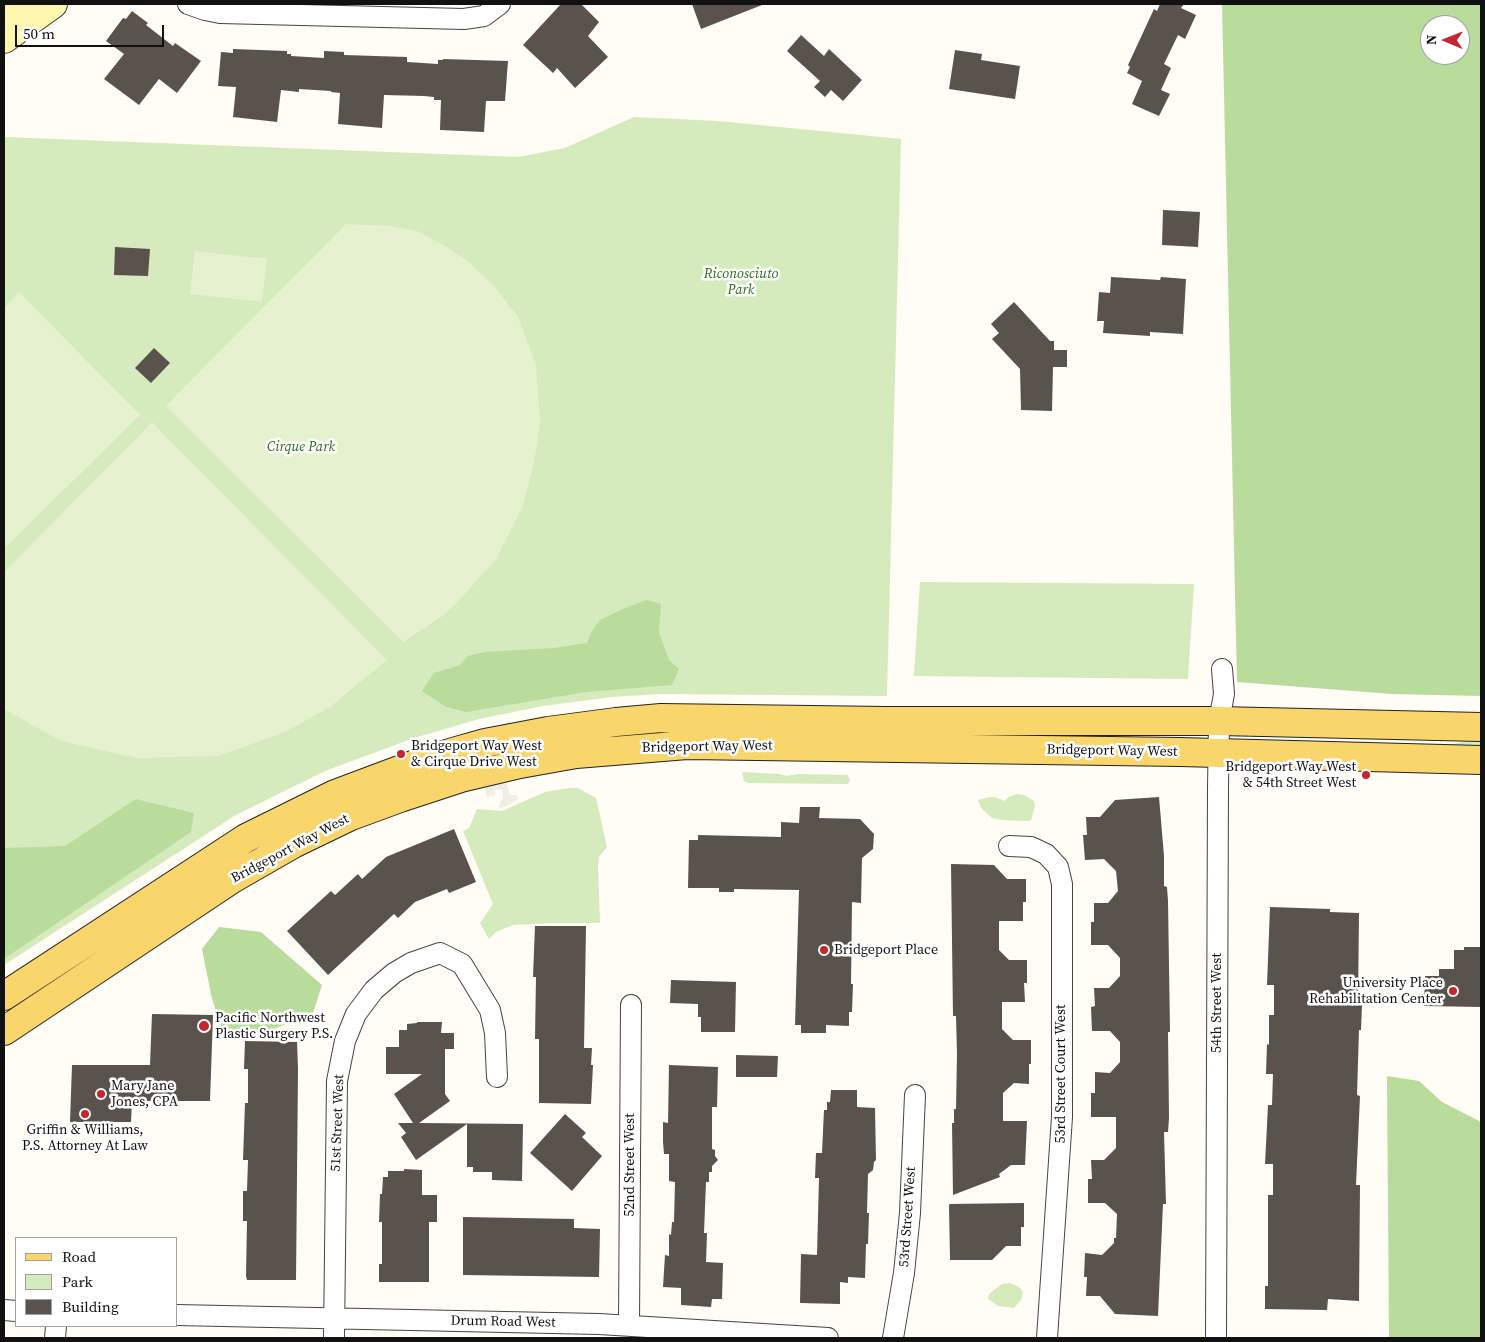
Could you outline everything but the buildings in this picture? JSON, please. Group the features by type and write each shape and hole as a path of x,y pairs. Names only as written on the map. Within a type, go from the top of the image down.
{"main road":[{"path":"4,15 20,4"},
{"path":"4,39 53,4"},
{"name":"Bridgeport Way West","path":"4,996 246,838 335,794 431,758 485,743 548,731 661,718 886,721 1219,721 1481,727"},
{"name":"Bridgeport Way West","path":"4,1031 232,878 293,844 352,816 400,798 461,778 520,764 576,754 687,745 1219,753 1481,760"}],"street":[{"path":"189,4 220,13 464,19 484,16 500,4"},
{"name":"54th Street West","path":"1216,1338 1219,721 1224,694 1222,669"},
{"name":"53rd Street Court West","path":"1009,846 1031,848 1046,854 1058,867 1062,884 1062,1117 1047,1338"},
{"name":"51st Street West","path":"334,1338 337,1081 345,1040 356,1014 374,990 394,973 440,953 462,964 490,1010 496,1033 497,1077"},
{"name":"52nd Street West","path":"628,1325 630,1005"},
{"name":"53rd Street West","path":"892,1338 904,1274 910,1213 915,1095"},
{"name":"Drum Road West","path":"178,1314 334,1318 598,1331 628,1325 828,1338"}],"green space":[{"path":"1222,4 1481,4 1481,696 1392,694 1237,682"},
{"name":"Cirque Park","path":"634,117 719,121 901,139 887,696 661,694 612,697 543,706 479,719 414,738 325,771 236,815 4,965 4,137 518,157 565,148"},
{"path":"346,224 390,226 417,231 447,247 470,263 494,286 518,317 536,365 540,422 534,463 523,506 496,559 444,615 403,642 166,406"},
{"path":"195,251 267,259 262,302 190,294"},
{"path":"19,292 140,415 4,549 4,308"},
{"path":"152,422 387,660 330,707 285,732 218,756 137,758 61,741 4,709 4,572"},
{"path":"920,582 1194,584 1188,679 914,676"},
{"path":"647,600 661,604 659,632 669,660 679,669 672,685 586,692 466,712 446,707 422,691 434,673 460,665 468,656 485,652 554,648 587,643 591,632 600,620"},
{"path":"1471,740 1481,740 1481,749 1435,748"},
{"path":"742,772 787,776 797,774 848,775 850,781 847,784 747,783 744,781"},
{"path":"578,788 596,798 607,847 599,857 598,866 600,923 513,925 496,932 489,939 480,923 493,904 463,831 469,828 477,809 502,811 545,792"},
{"path":"1017,794 1024,795 1034,801 1035,806 1031,820 992,818 981,808 978,800 995,797 1005,801 1008,797"},
{"path":"136,799 194,813 191,832 4,959 4,848 65,846"},
{"path":"219,927 261,932 322,985 313,1013 266,1032 224,1034 212,999 202,949"},
{"path":"1387,1076 1419,1081 1442,1102 1481,1122 1481,1338 1389,1338"},
{"path":"1010,1283 1019,1287 1023,1292 1021,1300 1014,1308 998,1306 988,1299 989,1294 1002,1284"}],"shaded area":[{"path":"506,782 510,795 516,795 518,799 509,805 499,808 500,802 503,799 502,789 494,790 495,795 487,797 485,787"}],"place":[{"name":"Bridgeport Way West & Cirque Drive West","path":"401,754"},
{"name":"Bridgeport Way West & 54th Street West","path":"1366,775"},
{"name":"Bridgeport Place","path":"824,950"},
{"name":"University Place Rehabilitation Center","path":"1453,991"},
{"name":"Pacific Northwest Plastic Surgery P.S.","path":"204,1026"},
{"name":"Mary Jane Jones, CPA","path":"101,1094"},
{"name":"Griffin & Williams, P.S. Attorney At Law","path":"85,1114"}],"park label":[{"name":"Riconosciuto Park","path":"741,282"}]}
